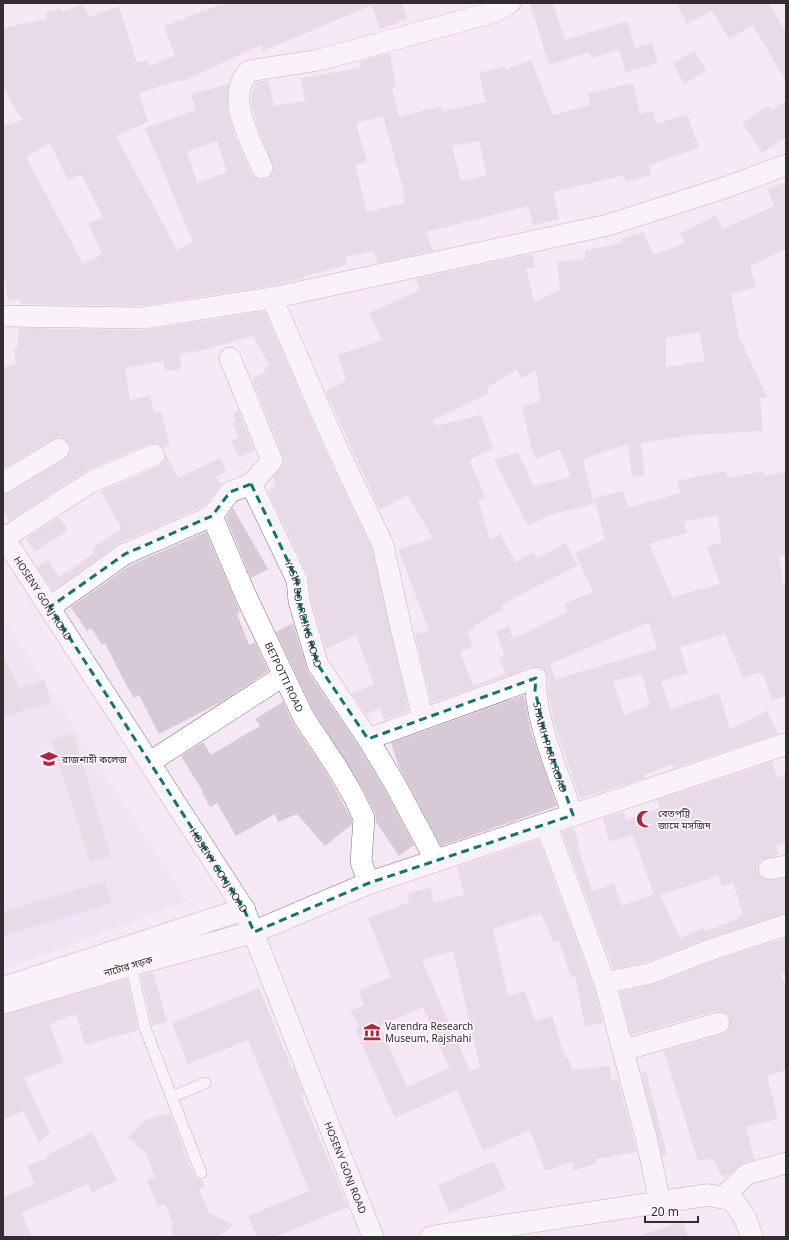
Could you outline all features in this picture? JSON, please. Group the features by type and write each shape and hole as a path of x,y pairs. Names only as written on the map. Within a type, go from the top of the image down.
{"main road":[{"name":"নাটোর সড়ক","path":"3,1003 131,965 254,932 369,883 786,744"},
{"path":"3,988 244,909"},
{"path":"431,1237 707,1195 732,1199 745,1218 752,1237"}],"street":[{"path":"262,168 240,112 238,93 242,78 249,71 327,58 494,12 510,3"},
{"path":"3,316 143,318 272,298 608,225 728,187 786,165"},
{"path":"272,298 336,446 383,545 400,624 423,718 368,739"},
{"path":"50,607 125,554 212,516 230,492 251,484 272,462 230,358"},
{"path":"3,483 59,449"},
{"path":"4,538 92,482 154,455"},
{"name":"YASIR BOARDING ROAD","path":"251,484 297,580 299,601 318,665 368,739 395,784 436,861"},
{"name":"BETPOTTI ROAD","path":"212,516 232,567 304,718 336,766 364,818 361,862 369,883"},
{"name":"HOSENY GONJ ROAD","path":"4,538 244,909 373,1237"},
{"path":"150,762 283,676"},
{"name":"SHAIKH PARA ROAD","path":"423,718 536,678 535,690 545,735 573,814"},
{"path":"546,824 605,983 624,1050 660,1202"},
{"path":"605,983 651,973 707,951 786,925"},
{"path":"624,1050 719,1023"},
{"path":"722,1198 747,1174 786,1163"}],"lane":[{"path":"131,965 145,1028 201,1173"},
{"path":"172,1097 205,1083"}],"highlighted area":[{"path":"251,484 297,580 299,601 318,665 368,739 536,678 535,690 545,735 573,815 369,883 254,932 244,909 50,607 125,554 212,516 230,492"}],"shaded area":[{"name":"রাজশাহী কলেজ","path":"3,618 187,901 3,970"}],"building":[{"path":"225,3 402,3 407,19 380,29 372,5 263,51 261,45 181,82 180,80 139,93 148,122 116,136 177,250 193,242 145,128 196,110 191,94 229,84 227,108 235,136 251,173 255,178 261,180 266,179 271,175 274,169 258,128 251,104 251,95 256,82 268,80 274,106 305,101 301,78 361,68 360,61 390,53 396,87 392,88 399,117 441,106 442,111 486,102 479,73 505,66 505,70 531,60 553,115 590,105 588,93 633,83 640,114 653,111 656,124 687,114 699,148 649,165 651,175 625,182 624,175 553,192 559,219 533,225 528,206 426,232 433,251 377,263 374,251 345,257 347,265 304,276 304,278 270,286 142,306 20,304 21,299 8,301 3,267 3,126 23,120 12,104 3,84 3,28 46,19 45,13 61,8 62,12 83,4 89,17 119,6 137,63 147,60 149,66 175,56 164,26","holes":["383,116 405,195 402,195 405,203 367,212 355,165 367,162 356,123","217,141 227,172 197,183 187,152","479,141 487,175 461,181 452,146","50,143 68,180 81,174 103,218 88,223 102,254 83,264 26,157"]},
{"path":"530,3 553,3 565,40 627,21 635,48 652,43 658,63 626,72 619,50 591,58 589,52 549,65"},
{"path":"676,3 769,3 786,32 786,82 753,25 729,39 712,11 687,24"},
{"path":"695,51 706,71 684,84 673,63"},
{"path":"786,101 786,137 762,153 742,123 768,106 771,111"},
{"path":"786,182 786,249 750,266 756,287 731,294 739,337 767,397 760,398 763,431 692,435 641,443 645,476 632,477 628,444 589,457 583,460 594,504 550,515 528,526 494,459 518,453 534,486 571,477 560,449 536,459 531,447 522,406 541,401 536,371 521,378 517,369 487,388 489,393 433,420 435,426 481,415 493,449 469,460 486,498 478,500 490,540 501,534 515,562 534,552 537,559 565,543 578,565 502,605 503,609 474,626 475,628 467,631 473,647 460,651 473,686 506,673 499,658 504,655 496,631 509,626 513,639 567,612 564,604 593,592 575,553 605,539 594,498 623,491 628,508 681,493 677,481 726,471 727,478 764,471 765,476 786,472 786,555 779,556 783,585 786,584 786,696 772,700 764,676 762,677 761,672 743,678 725,634 680,647 688,673 661,681 670,709 719,693 730,729 767,711 778,734 674,768 673,764 644,775 645,778 580,798 555,725 548,692 548,677 543,668 532,667 432,703 415,634 429,630 398,549 433,539 408,495 380,510 326,392 346,380 338,355 382,340 369,313 420,290 416,279 532,254 535,267 526,269 534,302 560,289 557,262 585,259 585,251 623,242 622,239 643,232 654,255 685,243 680,233 716,215 723,229 774,206 768,190","holes":["699,332 705,361 666,367 666,338","717,515 722,542 707,547 720,584 672,597 649,544 687,533 684,522","649,622 657,649 556,679 550,664","642,674 650,705 624,715 613,681"]},
{"path":"265,311 325,451 372,549 409,711 384,720 380,708 366,715 352,694 374,684 356,635 326,649 311,599 308,575 268,491 276,487 273,478 284,463 283,456 252,379 265,372 263,368 269,365 253,336 203,350 180,354 181,369 165,371 164,361 125,368 130,400 150,396 154,413 161,411 170,445 163,447 156,443 149,444 86,471 9,521 3,511 3,495 9,493 65,459 69,455 71,449 69,443 65,439 59,437 53,439 3,469 3,430 5,428 3,416 3,368 16,364 14,350 17,349 19,328 143,330"},
{"path":"238,410 254,450 239,457 231,441 239,437 232,423 236,421 233,416"},
{"path":"166,455 178,478 220,458 226,471 216,477 221,485 204,506 120,543 53,591 37,567 48,560 59,577 95,553 92,548 122,529 101,491 159,466 164,462"},
{"path":"233,508 268,569 251,578 226,518"},
{"path":"59,517 68,530 35,552 26,539"},
{"path":"206,532 240,612 237,614 249,645 255,642 268,671 221,702 159,734 139,695 134,698 125,683 105,643 102,645 91,628 87,631 71,607 131,565"},
{"path":"293,623 308,672 358,745 385,790 414,845 399,856 376,822 375,813 364,791 314,712 276,632"},
{"path":"3,655 19,688 44,680 51,703 3,717"},
{"path":"279,693 294,725 326,772 352,820 352,824 325,846 297,814 278,822 275,814 236,836 217,803 210,807 202,793 203,792 181,756 203,742 211,755 260,726 255,719 283,702"},
{"path":"524,695 531,732 557,806 441,846 398,765 391,743"},
{"path":"73,733 111,856 90,863 52,740"},
{"path":"772,762 778,778 786,774 786,842 776,846 779,855 761,860 757,871 760,877 765,880 786,878 786,913 703,940 648,961 613,969 562,832 574,828 579,844 577,845 592,891 614,884 622,906 654,894 633,835 609,842 603,818 624,812 626,820 660,808 657,800","holes":["718,876 722,887 733,882 743,915 737,917 738,919 705,931 703,928 680,938 660,895"]},
{"path":"539,840 594,987 603,1023 585,1026 575,976 571,977 559,941 554,943 541,913 493,929 508,996 525,991 535,1021 552,1016 565,1058 568,1057 572,1070 610,1066 611,1081 618,1079 637,1152 595,1159 596,1164 574,1170 572,1162 545,1171 530,1130 483,1151 457,1090 395,1118 355,1029 359,1027 351,1011 364,1005 358,991 391,977 368,918 409,902 407,894 430,887 434,903 464,894 457,867","holes":["453,951 480,1067 470,1071 422,960","423,1007 449,1068 407,1087 380,1026"]},
{"path":"105,881 112,903 3,936 3,912"},
{"path":"786,938 786,973 781,974 786,988 786,1070 767,1076 778,1119 746,1127 754,1160 743,1163 729,1174 722,1176 712,1158 698,1161 664,1051 727,1032 730,1026 730,1019 728,1015 716,1011 631,1035 620,992 655,984 711,962"},
{"path":"153,972 167,1022 152,1026 141,976"},
{"path":"127,979 138,1030 85,1045 76,1014 49,1024 64,1062 24,1078 50,1133 39,1143 23,1111 3,1120 3,1015"},
{"path":"259,988 292,1069 294,1068 304,1094 301,1095 348,1207 275,1237 257,1237 248,1216 309,1191 248,1040 188,1064 172,1023"},
{"path":"646,1072 667,1154 662,1156 641,1073"},
{"path":"170,1113 189,1164 197,1179 202,1180 205,1187 199,1189 209,1213 234,1225 218,1237 171,1237 173,1224 165,1204 158,1207 147,1180 155,1177 146,1153 128,1137 145,1120"},
{"path":"92,1132 117,1180 92,1193 88,1184 21,1213 32,1237 3,1237 3,1197 35,1184 27,1166 47,1158 46,1156"},
{"path":"494,1161 506,1189 449,1213 438,1185"},
{"path":"683,1221 688,1237 642,1237 642,1235"}],"place":[{"name":"রাজশাহী কলেজ","path":"49,759"},
{"name":"বেতপট্টি জামে মসজিদ","path":"645,819"},
{"name":"Varendra Research Museum, Rajshahi","path":"372,1032"}]}
